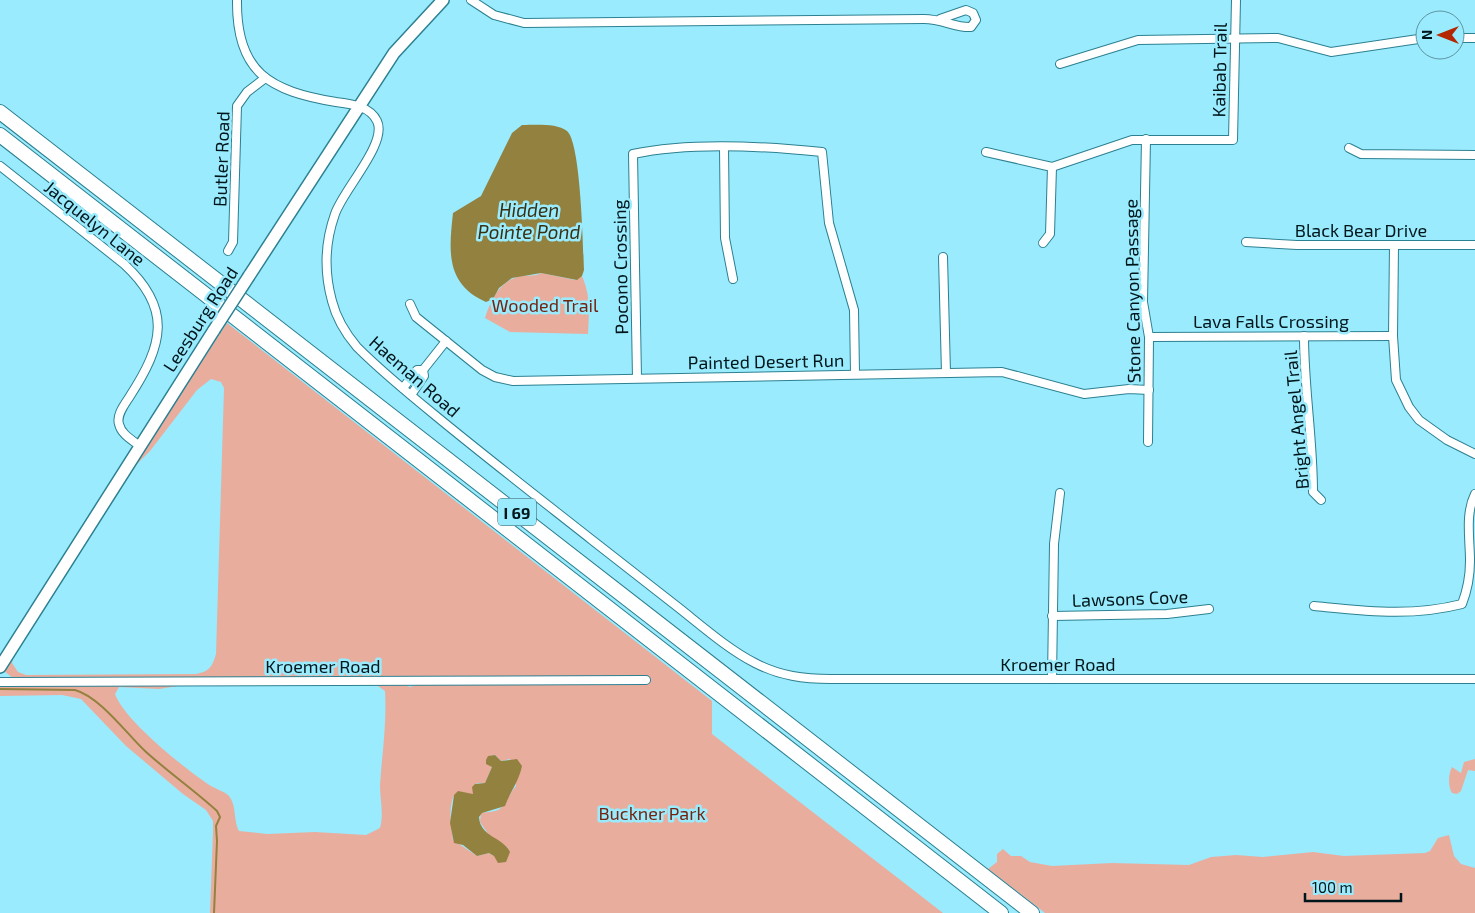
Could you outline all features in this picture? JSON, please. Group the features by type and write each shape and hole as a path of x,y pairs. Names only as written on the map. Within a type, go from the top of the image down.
{"highway":[{"name":"I 69","path":"0,112 1032,913"},
{"name":"I 69","path":"0,135 1001,913"}],"main road":[{"name":"Leesburg Road","path":"0,667 358,106 394,53 443,0"}],"street":[{"path":"237,0 237,28 248,58 264,79 296,94 358,106"},
{"path":"472,0 494,15 524,23 940,19"},
{"name":"Kaibab Trail","path":"1146,139 1233,140 1236,0"},
{"path":"1060,64 1138,40 1290,40 1331,52 1415,39"},
{"name":"Butler Road","path":"228,251 233,242 237,106 247,92 264,79"},
{"name":"Haeman Road","path":"358,106 371,112 376,119 379,138 335,212 327,246 326,268 329,288 333,304 343,327 356,345 402,388 665,597"},
{"path":"986,152 1052,167 1132,140 1146,139"},
{"name":"Stone Canyon Passage","path":"1146,139 1143,302 1149,337 1148,442"},
{"path":"733,279 725,238 724,148 780,147 822,152 829,223 854,310 855,374"},
{"name":"Pocono Crossing","path":"637,378 633,154 658,149 724,148"},
{"path":"1349,148 1361,154 1475,154"},
{"name":"Jacquelyn Lane","path":"0,166 124,264 138,277 151,296 158,322 155,350 148,368 122,409 118,421 121,430 140,446"},
{"path":"1043,243 1050,234 1052,167"},
{"name":"Black Bear Drive","path":"1246,242 1297,245 1475,245"},
{"path":"1394,246 1393,336 1396,380 1409,407 1432,430 1475,454"},
{"path":"943,258 946,373"},
{"name":"Painted Desert Run","path":"410,304 416,317 489,375 507,380 1002,372 1084,394 1129,389 1149,390"},
{"name":"Bright Angel Trail","path":"1304,336 1304,379 1313,455 1313,492 1321,500"},
{"name":"Lava Falls Crossing","path":"1149,337 1393,336"},
{"path":"411,395 424,376 424,370 446,341"},
{"path":"402,388 417,370 424,370"},
{"path":"1052,679 1054,544 1060,493"},
{"path":"1314,606 1356,611 1412,612 1433,611 1462,604 1470,564 1469,520 1471,502 1475,494"},
{"name":"Kroemer Road","path":"665,597 745,658 772,672 795,677 831,679 1475,679"},
{"name":"Lawsons Cove","path":"1052,616 1167,614 1209,609"},
{"name":"Kroemer Road","path":"0,682 646,680"}],"green space":[{"name":"Wooded Trail","path":"541,273 575,280 582,276 588,298 588,334 510,332 485,318 494,297 508,281 522,276"},
{"name":"Buckner Park","path":"227,323 712,701 712,734 943,913 210,913 213,821 206,810 183,794 126,746 81,699 62,695 0,696 0,686 21,684 184,685 159,689 119,687 115,694 130,717 157,744 200,779 228,795 233,803 239,831 267,834 315,832 366,835 380,828 381,823 380,785 385,727 385,691 378,686 364,684 404,684 410,687 421,683 376,678 13,678 4,671 4,665 107,504","holes":["211,379 221,382 224,388 216,654 212,665 207,670 196,674 26,675 18,672 12,663 14,654 137,464 150,451 197,390","495,755 501,761 510,759 516,786 501,808 481,813 480,822 491,838 508,848 494,856 489,853 477,856 453,840 450,818 452,800 454,795 473,794 473,787 477,783 485,783 492,767 489,756"]},
{"path":"1475,759 1475,771 1468,770 1461,791 1457,794 1452,793 1449,780 1452,767 1461,773 1464,762"},
{"path":"1449,835 1454,856 1461,864 1475,868 1475,913 1045,913 988,869 997,862 997,854 1003,849 1011,856 1021,856 1030,862 1052,866 1112,863 1189,865 1211,857 1236,855 1263,857 1313,852 1344,856 1425,853 1430,851 1438,838"}],"water":[{"name":"Hidden Pointe Pond","path":"522,125 546,125 563,128 572,139 578,174 584,270 582,276 577,280 541,273 512,278 499,288 493,299 486,302 473,295 456,276 451,253 453,213 481,196 512,133"},
{"path":"495,755 501,761 517,759 522,766 519,777 505,806 482,813 479,817 483,829 507,847 510,852 506,862 498,863 494,856 489,853 477,856 463,845 454,843 450,823 454,795 458,791 473,794 472,787 475,784 485,783 492,767 486,764 486,760 488,756"}],"waterway":[{"path":"0,689 75,690 84,694 112,716 154,759 217,811 220,817 216,826 214,913"}]}
